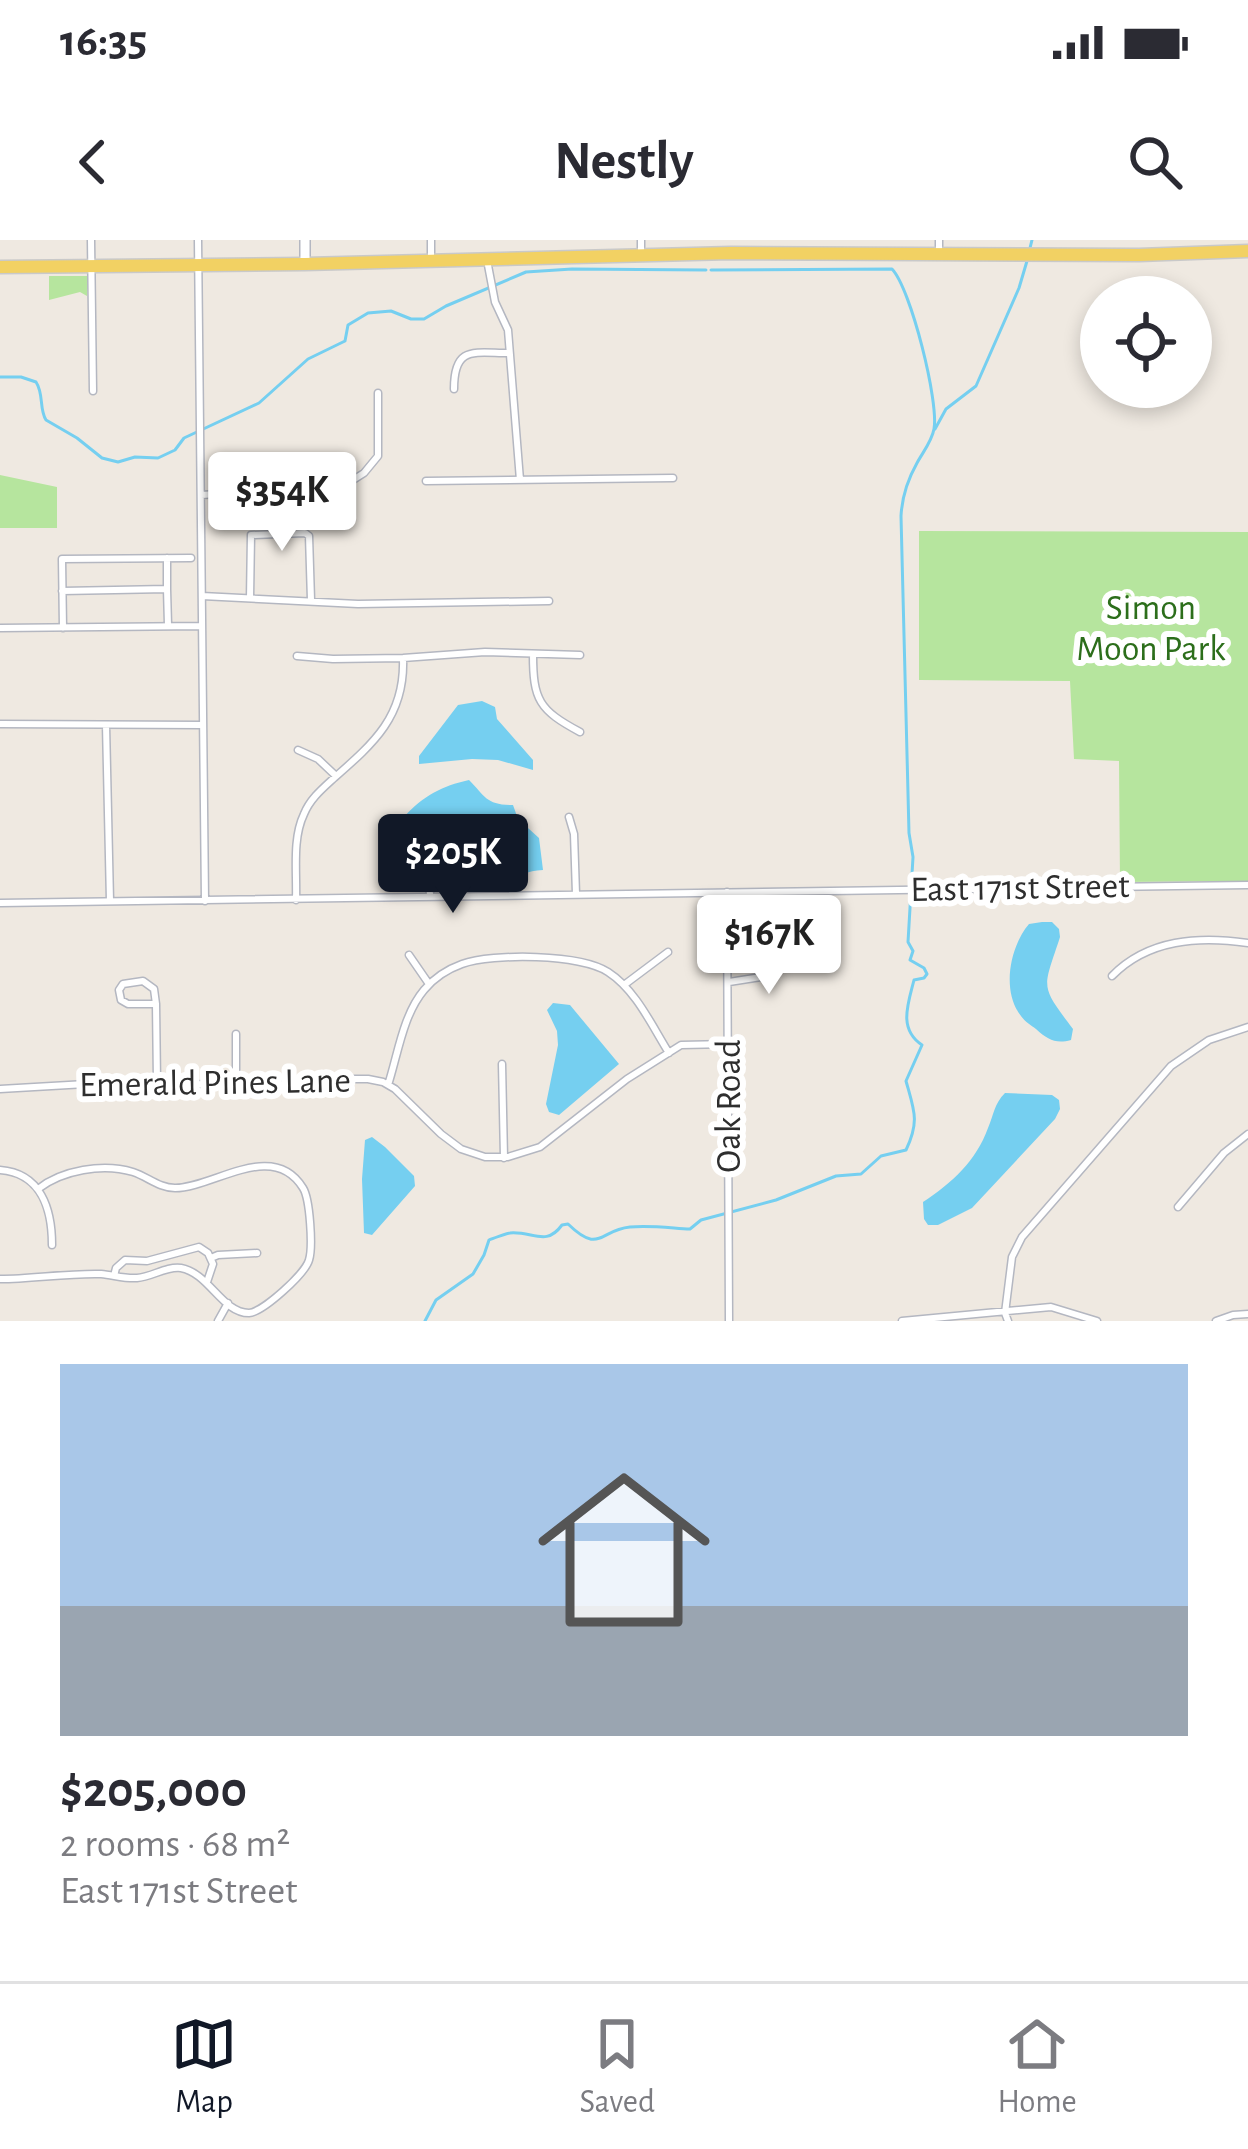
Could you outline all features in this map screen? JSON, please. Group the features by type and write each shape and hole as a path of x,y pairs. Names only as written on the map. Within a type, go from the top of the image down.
{"main road":[{"path":"0,266 431,261 641,247 838,254 934,247 1248,254"}],"street":[{"path":"92,240 93,391"},
{"path":"198,240 206,901"},
{"path":"305,240 305,264"},
{"path":"431,240 431,261"},
{"path":"487,259 508,330 520,480"},
{"path":"454,389 455,365 461,357 509,353"},
{"path":"201,495 303,489 353,480 378,456 378,394"},
{"path":"426,481 674,478"},
{"path":"250,598 251,535 306,532 310,537 310,601"},
{"path":"167,558 168,626"},
{"path":"63,628 62,560 191,558"},
{"path":"62,592 167,590"},
{"path":"202,596 358,604 549,601"},
{"path":"0,628 202,626"},
{"path":"533,654 534,688 541,705 580,732"},
{"path":"297,656 580,655"},
{"path":"296,900 301,821 315,796 372,744 389,720 400,692 404,658"},
{"path":"0,724 203,725"},
{"path":"106,724 110,902"},
{"path":"298,750 336,776"},
{"path":"569,817 576,894"},
{"path":"404,838 427,861 430,895"},
{"name":"East 171st Street","path":"0,903 1248,885"},
{"name":"Oak Road","path":"727,892 729,1321"},
{"path":"1112,976 1142,952 1180,941 1248,943"},
{"path":"624,985 668,952"},
{"path":"409,955 429,984"},
{"path":"388,1085 410,1013 429,984 451,968 472,961 563,958 598,966 624,985 669,1053"},
{"path":"729,982 761,977 793,961"},
{"path":"156,1004 124,1003 120,987 147,982 154,989 156,1004 158,1082"},
{"path":"1006,1317 1012,1257 1022,1237 1171,1066 1209,1040 1248,1027"},
{"path":"236,1034 236,1086"},
{"path":"502,1064 504,1157 540,1147 627,1079 669,1053 689,1044 729,1043"},
{"name":"Emerald Pines Lane","path":"0,1089 102,1082 236,1086 375,1080 388,1085 452,1144 472,1154 504,1157"},
{"path":"1178,1207 1224,1153 1248,1134"},
{"path":"0,1170 20,1174 38,1189 50,1210 52,1245"},
{"path":"0,1279 100,1274 139,1278 183,1268 245,1313 266,1306 308,1263 307,1199 302,1187 281,1170 237,1170 178,1188 131,1172 72,1171 38,1189"},
{"path":"115,1276 124,1260 147,1261 199,1247 211,1258 206,1282"},
{"path":"211,1258 257,1253"},
{"path":"218,1321 228,1303"},
{"path":"902,1321 1006,1317 1051,1307 1097,1321"},
{"path":"1216,1321 1248,1314"}],"green space":[{"path":"49,276 88,276 87,296 80,292 49,300"},
{"path":"0,475 57,487 57,528 0,528"},
{"name":"Simon Moon Park","path":"919,531 1248,532 1248,881 1120,882 1119,761 1074,759 1070,681 919,680"}],"water":[{"path":"482,701 495,707 497,719 533,760 533,770 498,760 419,764 419,756 458,705"},
{"path":"469,780 492,802 513,805 518,819 539,838 543,870 498,882 479,881 473,868 474,853 454,821 436,817 413,827 405,816 434,793"},
{"path":"1052,922 1060,937 1047,986 1073,1029 1071,1040 1056,1041 1040,1033 1023,1018 1011,994 1010,969 1022,933 1029,924"},
{"path":"553,1003 570,1005 619,1064 559,1115 549,1112 546,1104 558,1045 547,1010"},
{"path":"1005,1093 1052,1095 1060,1109 972,1208 938,1225 928,1225 923,1202 970,1161"},
{"path":"372,1137 414,1176 415,1186 372,1235 364,1233 362,1179 365,1140"}],"waterway":[{"path":"1030,248 1032,240"},
{"path":"935,429 946,409 976,386 1027,261"},
{"path":"425,1321 436,1300 473,1274 490,1239 510,1233 545,1237 568,1224 594,1239 630,1227 690,1229 701,1220 776,1200 836,1176 861,1174 881,1156 906,1150 913,1131 906,1081 922,1045 910,1031 907,1016 914,980 927,974 910,960 913,951 908,942 913,857 901,516 908,482 934,429 922,346 892,269 711,270"},
{"path":"0,377 36,382 46,420 102,458 118,462 158,458 175,450 184,438 259,403 308,359 345,341 348,325 368,313 391,311 424,319 526,272 706,270"}]}
